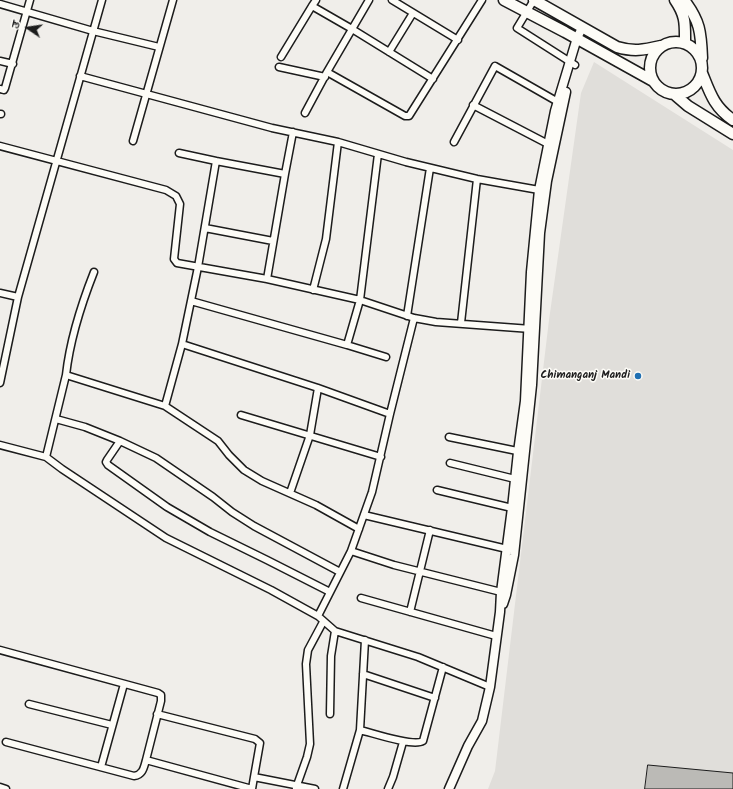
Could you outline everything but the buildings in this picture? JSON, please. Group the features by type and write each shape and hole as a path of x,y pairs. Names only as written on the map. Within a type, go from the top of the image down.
{"main road":[{"path":"504,0 654,81 662,90 674,94 692,109 733,134"},
{"path":"534,0 617,47 631,51 661,46 672,41 685,42 696,49 702,60"},
{"path":"676,0 683,11 685,42"},
{"path":"684,0 694,12 699,24 702,73 711,96 717,106 733,120"},
{"path":"654,81 650,68 653,56 661,46"},
{"path":"674,94 687,92 697,84 702,73"}],"street":[{"path":"0,89 4,90 5,88 28,12 30,0"},
{"path":"0,382 18,297 102,0"},
{"path":"133,141 173,0"},
{"path":"281,57 316,0"},
{"path":"305,113 326,74 370,0"},
{"path":"392,0 458,40"},
{"path":"280,67 326,74 405,116 409,116 482,0"},
{"path":"534,0 517,28 572,63"},
{"path":"0,4 93,31 159,47"},
{"path":"312,6 433,79"},
{"path":"389,52 413,13"},
{"path":"531,329 531,272 538,190 558,102 584,29"},
{"path":"0,61 13,64"},
{"path":"500,612 506,595 514,555 525,401 540,233 547,181 572,63"},
{"path":"454,142 495,66 558,102"},
{"path":"80,76 272,128 338,142 430,168 477,179 538,190"},
{"path":"473,105 548,144"},
{"path":"267,279 285,174 294,132"},
{"path":"313,290 326,239 338,142"},
{"path":"0,146 166,190 176,196 180,204 174,259 178,263 267,279 360,300 414,318 436,322 531,329"},
{"path":"179,153 285,174"},
{"path":"347,345 360,300 378,154"},
{"path":"165,406 182,344 191,301 216,161"},
{"path":"407,316 430,168"},
{"path":"461,324 477,179"},
{"path":"205,228 273,241"},
{"path":"46,457 66,375 70,348 82,303 94,272"},
{"path":"0,293 18,297"},
{"path":"191,301 386,357"},
{"path":"318,616 352,551 372,492 414,318"},
{"path":"182,344 318,388 390,414"},
{"path":"66,375 165,406 218,441 244,470 262,481 316,505 359,529"},
{"path":"290,494 310,435 318,388"},
{"path":"241,415 381,457"},
{"path":"56,419 85,427 120,440 156,458 254,526 340,572"},
{"path":"449,437 522,452"},
{"path":"120,440 106,462 108,465 167,507 210,532 330,592"},
{"path":"0,445 46,457 166,538 271,590 318,616 335,631 418,657 490,687"},
{"path":"449,789 468,746 482,721 490,687 515,479 522,452"},
{"path":"450,463 515,479"},
{"path":"437,490 512,508"},
{"path":"364,515 507,549"},
{"path":"410,612 430,530"},
{"path":"352,551 394,565 501,592"},
{"path":"361,598 496,636"},
{"path":"296,787 310,744 306,664 308,650 323,622"},
{"path":"330,714 331,656 335,631"},
{"path":"343,789 360,730 365,640"},
{"path":"0,650 158,693 161,700 146,760 142,772 138,776 6,742"},
{"path":"360,730 403,742 420,743 423,741 442,667"},
{"path":"363,674 435,698"},
{"path":"101,767 124,684"},
{"path":"28,704 112,725"},
{"path":"146,760 252,789 260,743 255,738 158,714"},
{"path":"388,789 403,742"},
{"path":"254,777 296,787 315,789"}],"shaded area":[{"name":"Chimanganj Mandi","path":"594,62 733,150 733,789 488,789 495,771 549,320 581,93"}],"place":[{"name":"Chimanganj Mandi","path":"638,376"}]}
